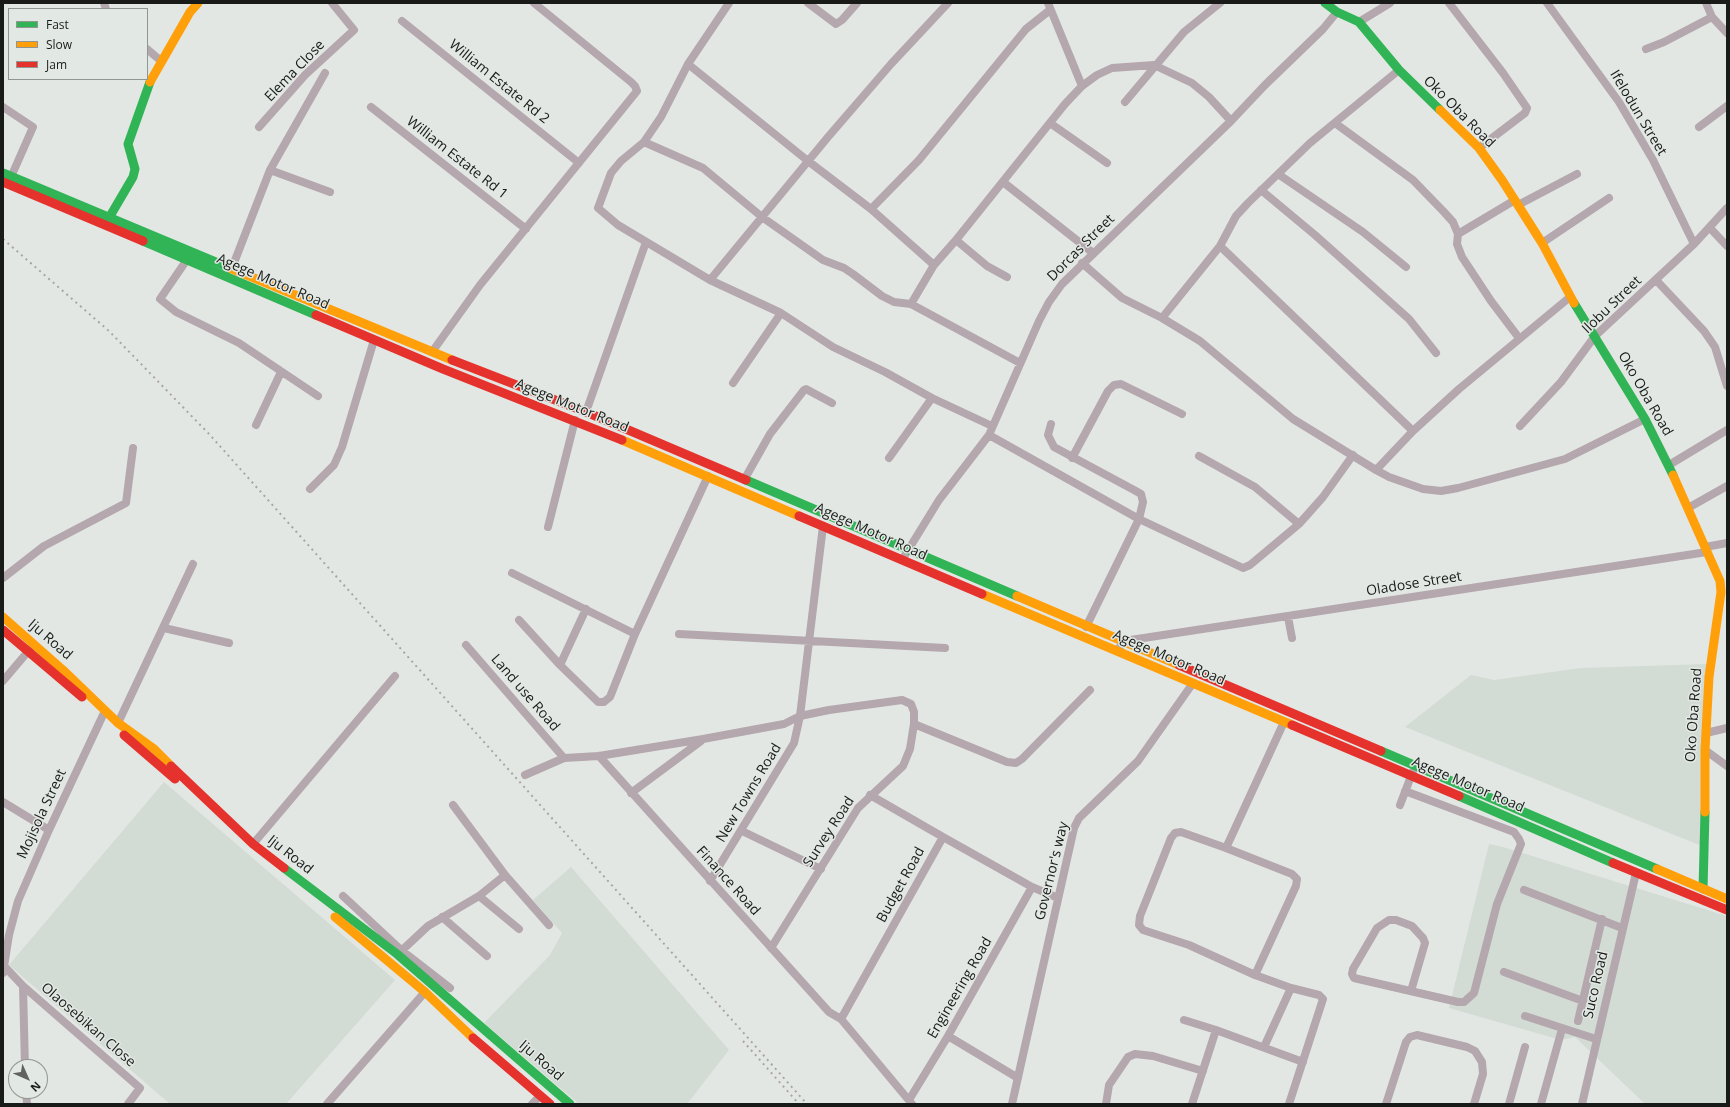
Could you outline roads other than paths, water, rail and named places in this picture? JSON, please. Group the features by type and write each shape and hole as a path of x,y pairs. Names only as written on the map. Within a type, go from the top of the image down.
{"main road":[{"path":"105,227 109,217 133,177 135,169 128,144 146,91 190,12 198,3"},
{"name":"Oko Oba Road","path":"1325,3 1337,12 1359,22 1399,70 1479,148 1542,242 1570,297 1645,419 1669,465 1706,549 1723,580 1709,677 1704,750 1705,859 1703,890"},
{"name":"Agege Motor Road","path":"6,177 109,217 432,352 586,412 1086,627 1124,641 1727,899"},
{"name":"Agege Motor Road","path":"6,177 105,227 456,374 575,420 708,476 902,560 1411,775 1636,873 1727,910"},
{"path":"603,433 608,422"},
{"path":"667,460 672,450"},
{"name":"Iju Road","path":"3,618 31,648 103,715 265,856 425,992 495,1058 550,1104"},
{"name":"Iju Road","path":"3,630 31,648 118,723 154,748 253,844 399,952 570,1104"}],"street":[{"name":"Elema Close","path":"259,127 305,75 354,30 332,3"},
{"path":"432,352 480,285 637,92 635,86 534,3"},
{"path":"730,3 688,64 661,116 644,142 621,161 610,173 598,208 618,225 710,280 781,313 833,347 885,372 932,398 992,426"},
{"path":"808,3 836,24 842,20 857,3"},
{"path":"710,280 808,161 892,64 948,3"},
{"path":"1125,102 1154,65 1184,32 1220,3"},
{"path":"1359,22 1390,3"},
{"path":"1449,3 1503,73 1527,108 1525,113 1479,148"},
{"name":"Ifelodun Street","path":"1548,3 1620,102 1653,160 1694,244"},
{"path":"1706,3 1712,17 1727,33"},
{"path":"871,208 919,160 1026,29 1049,6 1082,86"},
{"name":"Dorcas Street","path":"902,560 907,549 938,500 989,435 1020,363 1049,302 1062,284 1324,29 1337,12"},
{"path":"1646,49 1664,42 1712,17"},
{"name":"William Estate Rd 2","path":"402,21 579,163"},
{"path":"148,50 162,61"},
{"path":"688,64 808,161 871,208 934,265"},
{"path":"911,304 934,265 956,240 1065,104 1082,86 1097,75 1112,68 1154,65 1192,83 1209,97 1231,120"},
{"path":"1162,318 1220,246 1236,216 1278,174 1335,123 1399,70"},
{"path":"232,268 270,170 325,73"},
{"path":"1699,127 1727,106"},
{"path":"3,107 33,127 6,177"},
{"name":"William Estate Rd 1","path":"371,107 526,229"},
{"path":"1050,123 1107,164"},
{"path":"1335,123 1412,180 1453,222 1458,234 1457,244 1462,256 1491,301 1519,338"},
{"path":"644,142 702,168 762,217 824,260 853,274 882,296 894,302 911,304 1020,363"},
{"path":"270,170 330,192"},
{"path":"1278,174 1363,232 1406,267"},
{"path":"1458,234 1516,203 1577,174"},
{"path":"1003,182 1093,253"},
{"path":"1261,190 1315,235 1409,319 1436,353"},
{"path":"1542,242 1609,198"},
{"name":"Ilobu Street","path":"1520,426 1561,382 1595,336 1694,244 1727,208"},
{"path":"1710,228 1727,246"},
{"path":"956,240 988,266 1007,277"},
{"path":"586,412 646,242"},
{"path":"1220,246 1413,431"},
{"path":"186,261 160,299 176,312 239,343 318,396"},
{"path":"1082,263 1122,298 1162,318 1200,341 1293,419 1376,470 1389,477 1423,489 1441,491 1458,488 1565,459 1645,419"},
{"path":"1656,280 1704,331 1715,346 1727,386"},
{"path":"1376,470 1413,431 1519,338 1570,297"},
{"path":"733,382 781,313"},
{"path":"310,489 334,465 342,447 374,340"},
{"path":"256,425 281,372"},
{"path":"1072,458 1108,390 1114,385 1121,384 1182,414"},
{"path":"744,480 770,434 804,390 806,389 832,403"},
{"path":"889,458 932,398"},
{"path":"548,527 575,420"},
{"path":"1051,424 1048,435 1050,442 1054,447 1141,494 1143,502 1139,520 1086,627"},
{"path":"1669,465 1727,430"},
{"path":"989,435 1139,520 1243,568 1250,565 1299,524 1323,497 1353,455"},
{"path":"3,578 44,546 126,503 133,448"},
{"path":"1199,456 1255,487 1299,524"},
{"path":"519,620 560,665 598,702 604,702 610,697 635,634 708,476"},
{"path":"1688,508 1727,486"},
{"name":"New Towns Road","path":"710,881 793,748 800,716 810,642 823,526"},
{"name":"Oladose Street","path":"1124,641 1288,617 1706,549 1727,543"},
{"path":"118,723 193,564"},
{"path":"512,573 635,634"},
{"path":"560,665 586,609"},
{"path":"1288,617 1292,638"},
{"path":"164,628 229,643"},
{"path":"679,634 946,648"},
{"path":"1117,651 1124,641"},
{"name":"Land use Road","path":"466,645 564,758"},
{"path":"3,681 31,648"},
{"path":"253,844 395,676"},
{"name":"Governor's way","path":"1012,1104 1074,828 1079,818 1138,761 1193,683"},
{"path":"914,724 1016,764 1022,760 1090,690"},
{"name":"Survey Road","path":"771,948 858,808 870,795 903,766 910,749 914,724 914,712 910,704 902,700 800,716"},
{"name":"Mojisola Street","path":"4,970 9,935 18,900 48,830 103,715"},
{"path":"525,775 564,758 599,756 703,739 784,724 800,716"},
{"path":"1226,848 1284,722"},
{"path":"1706,733 1727,728"},
{"path":"631,793 703,739"},
{"path":"1704,750 1727,766"},
{"name":"Finance Road","path":"599,756 829,1012 841,1019 910,1102"},
{"path":"1400,805 1415,765"},
{"path":"1405,791 1514,832 1521,844 1497,904 1474,993 1464,1002 1458,1002 1354,978 1352,974 1377,928 1389,920 1396,920 1412,926 1423,938 1425,943 1411,991"},
{"name":"Budget Road","path":"841,1019 943,838 870,795"},
{"path":"3,802 48,830"},
{"path":"454,805 505,875 549,925"},
{"path":"742,830 821,869"},
{"path":"1255,975 1296,886 1297,879 1292,874 1226,848 1181,832 1175,833 1171,838 1140,916 1139,924 1143,930 1189,945 1255,975 1291,988 1319,995 1323,998 1289,1104"},
{"path":"943,838 1032,887 1058,898"},
{"name":"Suco Road","path":"1582,1104 1592,1067 1596,1039 1636,873"},
{"path":"399,952 428,926 479,896 505,875"},
{"name":"Engineering Road","path":"910,1102 1032,887"},
{"path":"1524,890 1622,928"},
{"path":"343,896 399,952 450,988"},
{"path":"479,896 519,929"},
{"path":"442,917 487,956"},
{"path":"1578,1022 1602,919"},
{"name":"Olaosebikan Close","path":"4,970 140,1088 128,1104"},
{"path":"1504,972 1583,1001"},
{"path":"23,986 25,1059"},
{"path":"1264,1047 1291,988"},
{"path":"328,1104 425,992"},
{"path":"1525,1016 1596,1039"},
{"path":"1184,1020 1216,1030 1303,1062"},
{"path":"1542,1104 1562,1029"},
{"path":"1192,1104 1216,1030"},
{"path":"1386,1104 1406,1042 1410,1037 1417,1035 1467,1047 1475,1051 1482,1062 1484,1074 1474,1104"},
{"path":"948,1036 1018,1078"},
{"path":"1508,1104 1525,1047"},
{"path":"1106,1104 1109,1084 1128,1057 1135,1054 1153,1056 1203,1070"},
{"path":"532,1104 540,1096"}],"railway":[{"path":"3,239 109,331 210,435 807,1104"},
{"path":"743,1041 799,1104"}]}
